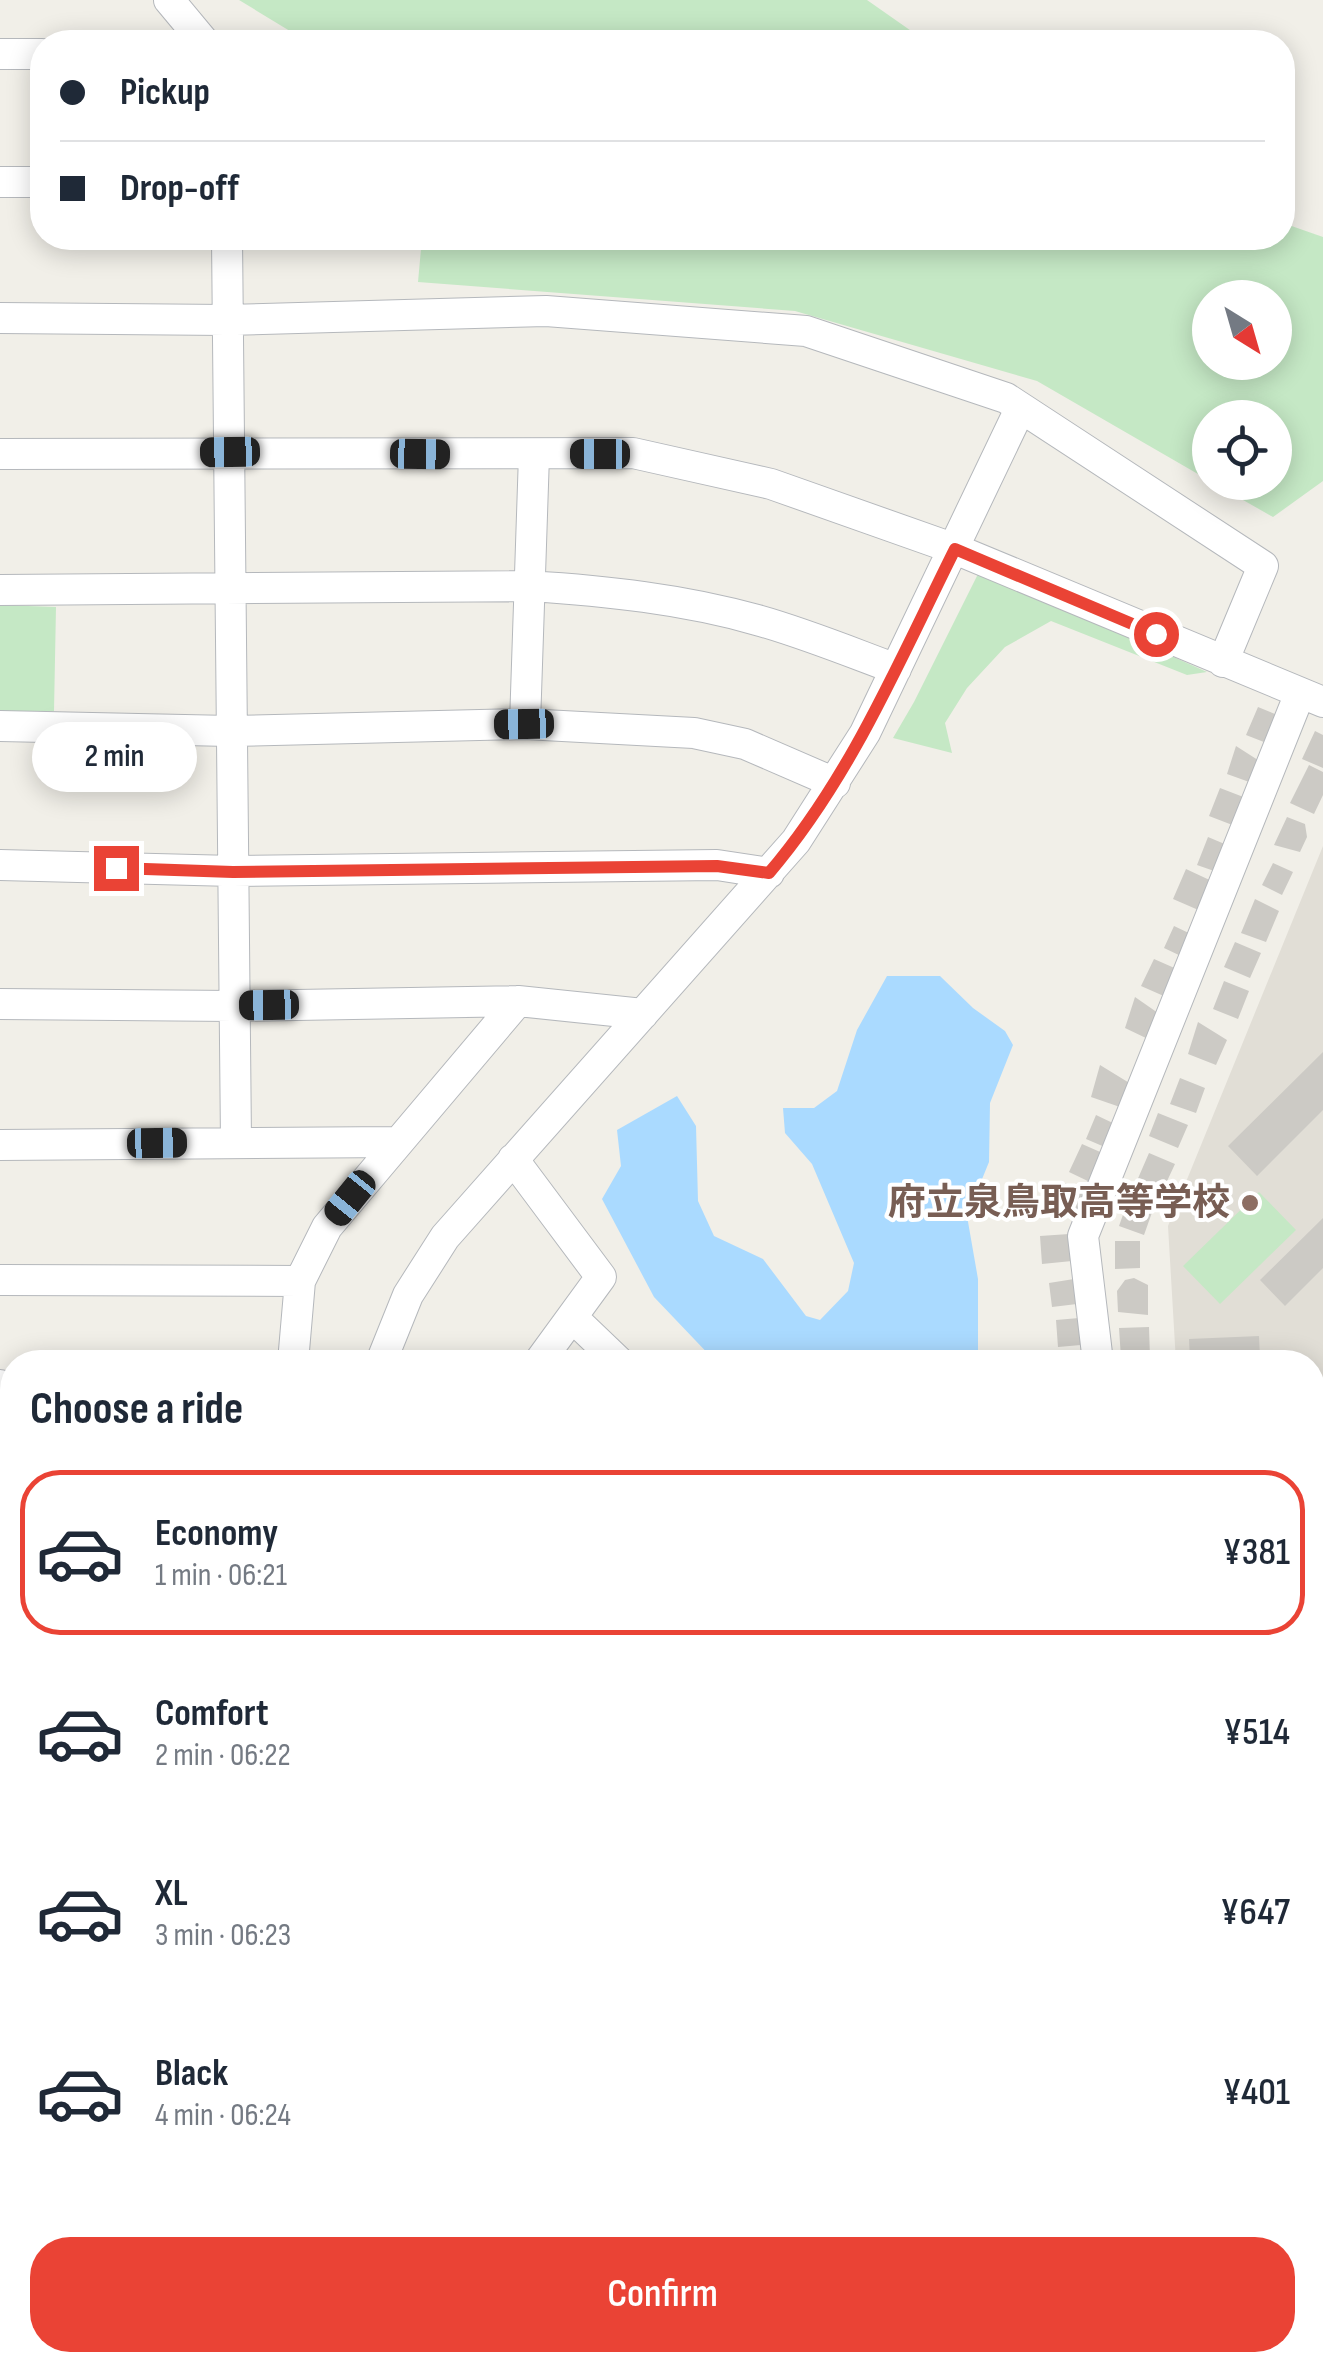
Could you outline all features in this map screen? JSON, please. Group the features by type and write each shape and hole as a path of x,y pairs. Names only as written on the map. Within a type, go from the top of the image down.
{"street":[{"path":"169,0 194,30"},
{"path":"0,54 30,54"},
{"path":"0,182 30,182"},
{"path":"227,250 236,1142"},
{"path":"0,318 226,320 546,312 806,331 1006,398 1263,566 1223,662"},
{"path":"387,1350 408,1295 445,1237 769,873 835,783 865,732 1020,408"},
{"path":"0,454 632,454 772,484 955,549 1312,697 1082,1236 1096,1350"},
{"path":"524,724 534,455"},
{"path":"0,590 529,586 601,591 690,604 759,620 896,669"},
{"path":"0,726 230,731 524,724 694,733 745,744 835,783"},
{"path":"0,865 233,872 717,866 769,873"},
{"path":"0,1004 518,1002 643,1014"},
{"path":"293,1350 300,1281 328,1226 518,1002"},
{"path":"0,1145 397,1142"},
{"path":"513,1159 601,1277 548,1350"},
{"path":"0,1280 300,1281"},
{"path":"573,1318 606,1350"}],"shaded area":[{"name":"府立泉鳥取高等学校","path":"1323,846 1323,1350 1175,1350 1168,1226"}],"green space":[{"path":"239,0 867,0 910,30 288,30"},
{"path":"1295,227 1323,237 1323,481 1273,517 1243,500 1292,500 1292,400 1192,400 1192,471 1037,381 795,311 418,282 421,250 1295,250"},
{"path":"980,570 1207,672 1187,675 1051,621 1005,647 967,688 945,723 952,753 893,738"},
{"path":"0,605 56,607 54,711 0,713"},
{"path":"1259,1192 1296,1230 1220,1304 1183,1266"}],"water":[{"path":"887,976 940,976 973,1008 1005,1031 1013,1045 990,1103 989,1162 967,1216 978,1279 978,1350 705,1350 654,1297 602,1199 621,1166 617,1130 677,1096 696,1126 698,1201 714,1236 763,1259 806,1316 820,1320 848,1291 854,1263 812,1164 785,1133 783,1108 814,1108 837,1091 857,1030"}],"building":[{"path":"1258,707 1280,716 1269,744 1246,735"},
{"path":"1315,731 1323,735 1323,768 1302,759"},
{"path":"1236,746 1261,762 1252,783 1227,774"},
{"path":"1309,765 1323,772 1323,795 1314,814 1290,803"},
{"path":"1220,788 1246,798 1235,826 1209,816"},
{"path":"1287,817 1305,824 1307,837 1300,852 1274,845"},
{"path":"1208,837 1227,845 1217,872 1197,865"},
{"path":"1273,863 1293,872 1282,895 1262,885"},
{"path":"1186,869 1216,883 1203,912 1173,899"},
{"path":"1255,899 1279,911 1266,942 1241,933"},
{"path":"1174,926 1193,935 1183,957 1164,948"},
{"path":"1235,942 1261,953 1250,978 1224,967"},
{"path":"1154,959 1179,970 1166,997 1141,986"},
{"path":"1224,981 1249,991 1238,1019 1213,1009"},
{"path":"1135,997 1158,1013 1148,1039 1125,1028"},
{"path":"1198,1022 1227,1040 1216,1065 1188,1054"},
{"path":"1323,1052 1323,1110 1257,1176 1228,1146"},
{"path":"1100,1065 1131,1084 1120,1107 1091,1097"},
{"path":"1180,1078 1205,1088 1196,1113 1170,1104"},
{"path":"1158,1113 1188,1125 1178,1148 1149,1136"},
{"path":"1096,1115 1117,1125 1107,1148 1086,1139"},
{"path":"1082,1144 1107,1155 1094,1184 1069,1172"},
{"path":"1149,1153 1175,1164 1161,1194 1136,1183"},
{"path":"1065,1183 1089,1194 1078,1220 1053,1209"},
{"path":"1130,1195 1155,1204 1144,1235 1119,1226"},
{"path":"1323,1218 1323,1268 1285,1306 1260,1280"},
{"path":"1069,1234 1072,1261 1042,1264 1040,1236"},
{"path":"1115,1241 1140,1241 1140,1268 1115,1269"},
{"path":"1134,1278 1148,1285 1148,1315 1118,1312 1117,1291 1125,1280"},
{"path":"1074,1279 1077,1304 1052,1307 1049,1283"},
{"path":"1079,1318 1081,1345 1058,1347 1056,1320"},
{"path":"1149,1327 1150,1350 1120,1350 1119,1328"},
{"path":"1259,1336 1260,1350 1190,1350 1189,1339"}],"place":[{"name":"府立泉鳥取高等学校","path":"1250,1203"}],"route":[{"path":"116,868 233,872 717,866 769,873 796,841 865,732 955,549 1156,634"}]}
